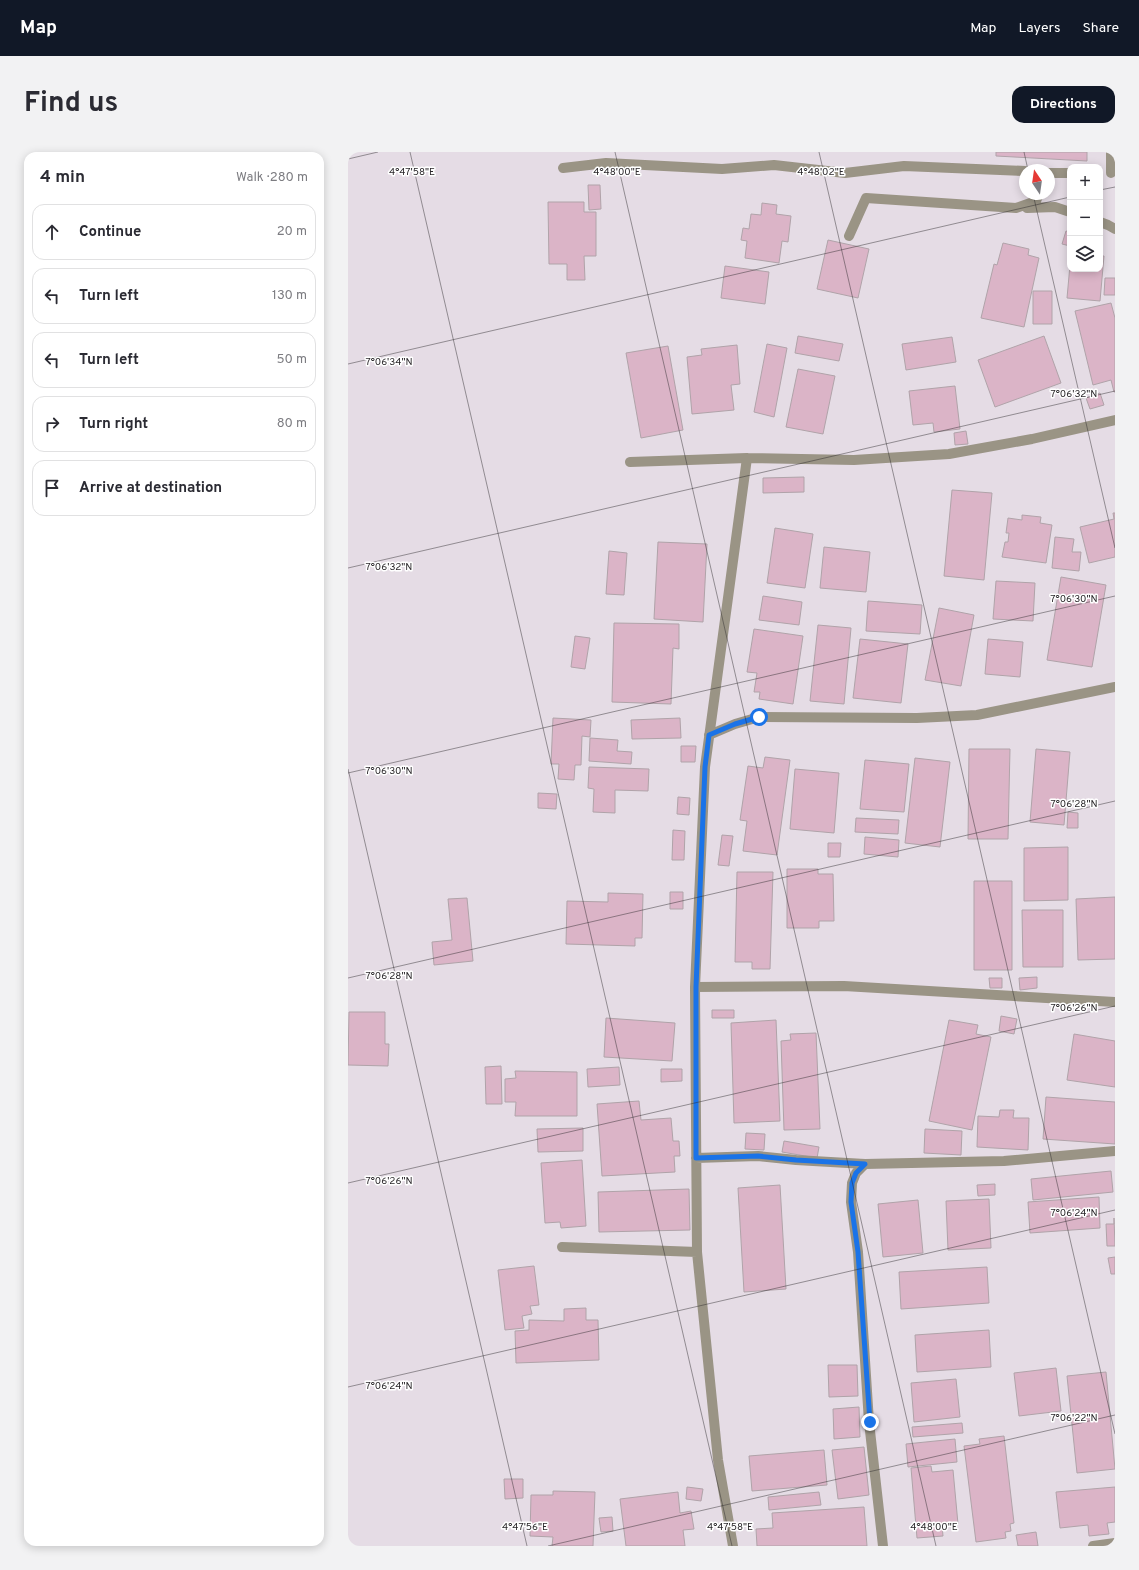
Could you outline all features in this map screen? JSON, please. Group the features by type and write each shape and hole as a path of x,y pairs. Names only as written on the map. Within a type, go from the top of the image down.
{"street":[{"path":"1111,152 1113,173"},
{"path":"563,168 606,163 722,169 774,165 845,173 904,166 1019,171"},
{"path":"1055,173 1067,173"},
{"path":"849,236 866,198 1016,208 1055,207 1067,211"},
{"path":"1016,208 1036,200"},
{"path":"1103,223 1115,229"},
{"path":"630,462 747,458 854,460 949,454 1032,439 1115,420"},
{"path":"733,1546 718,1460 697,1252 696,987 705,767 747,458"},
{"path":"709,735 735,724 759,717 917,718 977,715 1115,687"},
{"path":"696,987 844,986 1115,1002"},
{"path":"696,1158 758,1156 865,1164 1004,1161 1115,1151"},
{"path":"865,1164 856,1173 852,1183 851,1202 858,1252 870,1422 883,1546"},
{"path":"562,1248 697,1252"},
{"path":"1093,1546 1115,1543"}],"building":[{"path":"996,152 1087,152 1087,161 996,156"},
{"path":"588,185 600,185 601,209 589,210"},
{"path":"548,202 584,202 584,212 596,212 596,256 584,256 585,280 567,280 567,264 549,264"},
{"path":"762,203 777,205 776,214 791,216 788,242 782,241 779,263 745,258 747,241 741,240 743,228 749,229 751,214 761,215"},
{"path":"1066,231 1067,231 1067,245 1062,244"},
{"path":"828,240 869,249 858,298 817,289"},
{"path":"1003,243 1029,249 1028,255 1039,258 1024,327 981,318 994,264 997,265"},
{"path":"725,266 769,272 765,304 721,298"},
{"path":"1069,272 1103,272 1100,301 1067,298"},
{"path":"1105,278 1115,278 1115,295 1104,295"},
{"path":"1033,291 1052,291 1052,324 1033,324"},
{"path":"1111,303 1115,318 1115,392 1111,380 1093,385 1075,311"},
{"path":"798,336 843,344 839,361 795,353"},
{"path":"1044,336 1061,383 995,407 978,360"},
{"path":"952,337 956,362 906,370 902,344"},
{"path":"767,344 787,348 774,417 754,412"},
{"path":"737,345 740,384 731,385 734,410 692,414 687,357 702,355 701,349"},
{"path":"668,346 683,430 641,438 626,353"},
{"path":"798,369 835,376 823,434 786,427"},
{"path":"955,386 960,429 934,432 933,423 913,425 909,391"},
{"path":"1100,393 1104,405 1090,409 1086,398"},
{"path":"966,431 968,444 955,445 954,433"},
{"path":"804,477 804,492 763,493 763,478"},
{"path":"952,490 992,493 984,580 944,576"},
{"path":"1113,513 1115,513 1115,557 1089,563 1080,527 1114,519"},
{"path":"1022,515 1041,517 1040,523 1052,525 1046,563 1002,557 1005,542 1008,542 1009,533 1006,533 1008,518 1022,520"},
{"path":"775,528 813,534 805,588 767,583"},
{"path":"1055,537 1074,539 1072,552 1081,552 1079,571 1052,568"},
{"path":"658,542 707,544 703,622 654,619"},
{"path":"824,547 870,552 866,592 820,588"},
{"path":"609,551 627,553 624,595 606,594"},
{"path":"1061,577 1106,585 1092,667 1047,660"},
{"path":"996,581 1035,583 1033,621 993,619"},
{"path":"763,596 802,602 799,625 759,620"},
{"path":"868,601 922,605 920,634 866,631"},
{"path":"939,608 974,615 961,686 925,680"},
{"path":"614,623 679,624 679,649 673,648 671,704 612,702"},
{"path":"818,625 851,628 844,704 810,701"},
{"path":"754,629 803,636 793,704 759,699 760,692 754,692 757,673 747,672"},
{"path":"575,636 590,638 585,669 571,667"},
{"path":"860,639 908,644 901,703 853,698"},
{"path":"988,639 1023,642 1020,677 985,674"},
{"path":"553,718 591,720 590,737 582,736 581,765 575,765 574,780 558,779 559,764 551,764"},
{"path":"680,718 681,738 632,739 631,720"},
{"path":"590,738 618,740 617,751 632,752 631,764 589,761"},
{"path":"681,746 696,746 695,762 681,762"},
{"path":"969,749 1010,749 1008,839 968,839"},
{"path":"1036,749 1070,752 1064,825 1030,822"},
{"path":"765,757 790,760 777,855 743,851 747,821 740,820 748,766 763,768"},
{"path":"915,758 950,762 940,847 905,843"},
{"path":"865,760 909,764 904,812 860,809"},
{"path":"589,767 649,769 648,791 615,790 615,813 593,812 594,789 588,788"},
{"path":"795,769 839,773 834,833 790,829"},
{"path":"538,793 557,794 556,809 538,808"},
{"path":"678,797 690,798 689,815 677,814"},
{"path":"1068,812 1078,813 1078,828 1067,828"},
{"path":"856,818 899,820 898,834 855,832"},
{"path":"673,830 685,831 684,860 672,860"},
{"path":"722,835 733,836 729,866 718,865"},
{"path":"865,837 899,840 898,857 864,854"},
{"path":"828,843 841,843 840,857 828,857"},
{"path":"1068,847 1068,900 1024,901 1024,848"},
{"path":"787,869 818,869 818,874 833,874 834,921 819,921 819,928 787,928"},
{"path":"737,872 773,872 770,969 752,969 752,962 735,962"},
{"path":"974,881 1012,881 1012,970 974,970"},
{"path":"670,892 683,892 683,909 670,909"},
{"path":"608,893 643,894 642,938 635,938 635,946 566,944 567,901 608,902"},
{"path":"1115,897 1115,959 1078,960 1076,899"},
{"path":"467,898 473,961 434,965 432,942 452,940 448,899"},
{"path":"1022,910 1063,910 1063,967 1023,967"},
{"path":"1037,977 1037,988 1020,990 1019,978"},
{"path":"989,978 1002,978 1002,988 990,988"},
{"path":"712,1010 734,1010 734,1018 712,1018"},
{"path":"349,1012 385,1012 385,1044 389,1044 388,1066 348,1065"},
{"path":"1001,1016 1017,1019 1014,1034 999,1031"},
{"path":"606,1018 675,1023 672,1061 604,1057"},
{"path":"776,1020 780,1121 734,1123 731,1023"},
{"path":"949,1020 978,1025 976,1034 991,1037 972,1130 929,1121"},
{"path":"816,1033 820,1129 784,1130 781,1041 791,1040 790,1034"},
{"path":"1074,1034 1115,1041 1115,1087 1067,1080"},
{"path":"501,1066 502,1104 486,1104 485,1067"},
{"path":"619,1067 620,1085 588,1087 587,1069"},
{"path":"661,1069 682,1069 682,1081 661,1082"},
{"path":"515,1071 577,1072 577,1116 515,1116 516,1102 505,1102 505,1079 516,1078"},
{"path":"1046,1097 1115,1102 1115,1144 1043,1139"},
{"path":"639,1101 641,1120 671,1118 673,1141 679,1141 680,1156 674,1156 675,1172 602,1176 597,1104"},
{"path":"1000,1110 1014,1110 1013,1118 1029,1118 1028,1150 977,1147 978,1116 999,1117"},
{"path":"583,1128 583,1151 538,1152 537,1129"},
{"path":"925,1129 962,1131 961,1155 924,1153"},
{"path":"746,1133 765,1134 764,1150 745,1149"},
{"path":"784,1141 819,1147 817,1158 782,1152"},
{"path":"582,1160 586,1226 561,1228 560,1222 545,1223 541,1163"},
{"path":"1111,1171 1113,1192 1033,1200 1031,1179"},
{"path":"995,1184 995,1195 978,1196 977,1185"},
{"path":"780,1185 786,1289 744,1292 738,1188"},
{"path":"689,1189 690,1230 599,1232 598,1192"},
{"path":"1099,1197 1100,1228 1030,1233 1028,1202"},
{"path":"989,1199 991,1248 948,1250 946,1201"},
{"path":"918,1200 923,1253 883,1257 878,1204"},
{"path":"1114,1218 1115,1246 1107,1246 1106,1224 1114,1224"},
{"path":"1115,1257 1115,1274 1111,1274 1108,1258"},
{"path":"534,1266 539,1305 530,1306 532,1314 522,1316 524,1328 505,1330 498,1270"},
{"path":"987,1267 989,1303 901,1309 899,1272"},
{"path":"586,1308 586,1320 598,1320 599,1360 516,1363 515,1331 529,1330 529,1320 564,1321 564,1309"},
{"path":"989,1330 991,1367 917,1372 915,1335"},
{"path":"828,1365 857,1365 858,1396 829,1397"},
{"path":"1056,1368 1061,1411 1019,1416 1014,1373"},
{"path":"1106,1372 1115,1469 1077,1473 1067,1376"},
{"path":"956,1379 960,1417 914,1422 911,1383"},
{"path":"859,1407 860,1437 834,1439 833,1409"},
{"path":"962,1423 963,1433 913,1437 912,1427"},
{"path":"1004,1436 1014,1523 1010,1524 1011,1531 1005,1532 1006,1538 976,1542 964,1446 980,1444 979,1439"},
{"path":"955,1439 957,1462 908,1467 906,1444"},
{"path":"864,1447 869,1495 838,1499 832,1450"},
{"path":"824,1450 827,1485 752,1491 749,1456"},
{"path":"931,1466 932,1472 953,1470 958,1524 942,1525 943,1536 917,1538 911,1468"},
{"path":"504,1479 523,1479 523,1498 505,1499"},
{"path":"687,1487 703,1489 701,1501 686,1499"},
{"path":"1115,1487 1115,1522 1107,1523 1109,1534 1089,1536 1088,1525 1060,1528 1056,1492"},
{"path":"553,1491 595,1492 593,1546 552,1546 553,1537 530,1536 531,1495 553,1495"},
{"path":"678,1492 680,1513 691,1511 694,1529 683,1530 685,1546 626,1546 620,1499"},
{"path":"819,1492 821,1505 769,1510 768,1497"},
{"path":"864,1507 867,1546 757,1546 756,1529 773,1528 772,1513"},
{"path":"612,1517 613,1531 601,1532 599,1518"},
{"path":"1036,1532 1038,1546 1018,1546 1016,1535"}],"route":[{"path":"759,717 735,724 709,735 705,767 696,987 696,1158 758,1156 865,1164 856,1173 852,1183 851,1202 858,1252 870,1422"}]}
